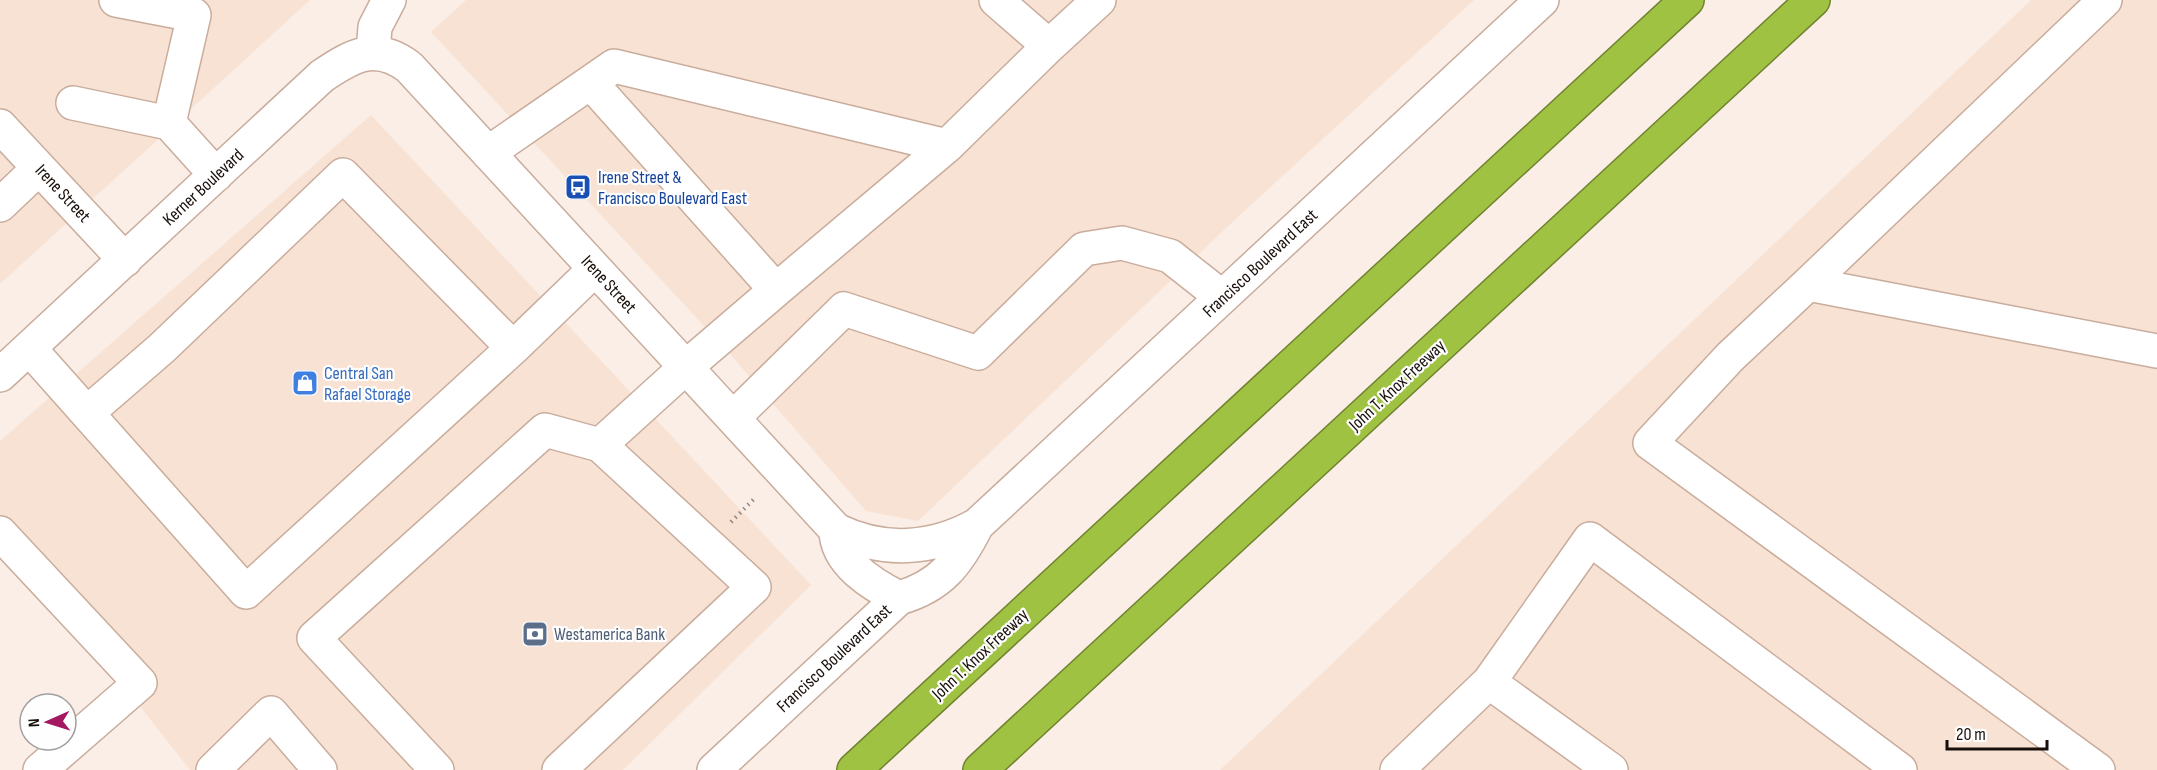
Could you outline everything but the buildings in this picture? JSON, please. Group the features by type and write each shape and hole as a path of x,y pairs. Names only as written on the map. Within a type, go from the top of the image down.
{"highway":[{"name":"John T. Knox Freeway","path":"854,770 1687,0"},
{"name":"John T. Knox Freeway","path":"980,770 1813,0"}],"street":[{"path":"116,0 194,15 169,123"},
{"path":"373,52 375,27 389,0"},
{"path":"996,0 1049,46"},
{"path":"600,445 686,367 947,146 1099,0"},
{"name":"Francisco Boulevard East","path":"903,546 946,540 977,525 1542,0"},
{"path":"2098,770 1650,443 1730,357 2105,0"},
{"name":"Irene Street","path":"373,52 389,55 409,67 837,530 874,544 903,546"},
{"name":"Kerner Boulevard","path":"0,375 322,76 355,56 373,52"},
{"path":"488,153 614,66 947,146"},
{"path":"591,83 776,290"},
{"path":"73,103 169,123 216,175"},
{"name":"Irene Street","path":"0,126 125,260"},
{"path":"0,205 39,168"},
{"path":"87,413 162,348 343,175 476,313 513,348"},
{"path":"733,418 844,309 978,353 1084,249 1122,243 1170,256 1222,297"},
{"path":"28,348 246,592 596,269"},
{"path":"1808,284 2157,351"},
{"path":"437,770 314,638 545,430 600,445 754,587 559,770"},
{"name":"Francisco Boulevard East","path":"714,770 899,598 932,585 945,575 967,546 977,525"},
{"name":"Irene Street","path":"837,530 838,546 850,562 864,576 899,598"},
{"path":"0,534 140,683 40,770"},
{"path":"1397,770 1489,682 1590,539 1900,770"},
{"path":"1489,682 1611,770"},
{"path":"213,770 270,714 320,770"}],"shaded area":[{"path":"0,0 310,0 0,284"},
{"path":"466,0 1474,0 1226,228 918,521 866,511 730,354 431,32"},
{"path":"2031,0 2157,0 2157,770 1220,770"},
{"path":"371,115 811,585 623,770 190,770 0,528 0,441"}],"place":[{"name":"Irene Street & Francisco Boulevard East","path":"578,187"},
{"name":"Central San Rafael Storage","path":"305,383"},
{"name":"Westamerica Bank","path":"535,634"}]}
